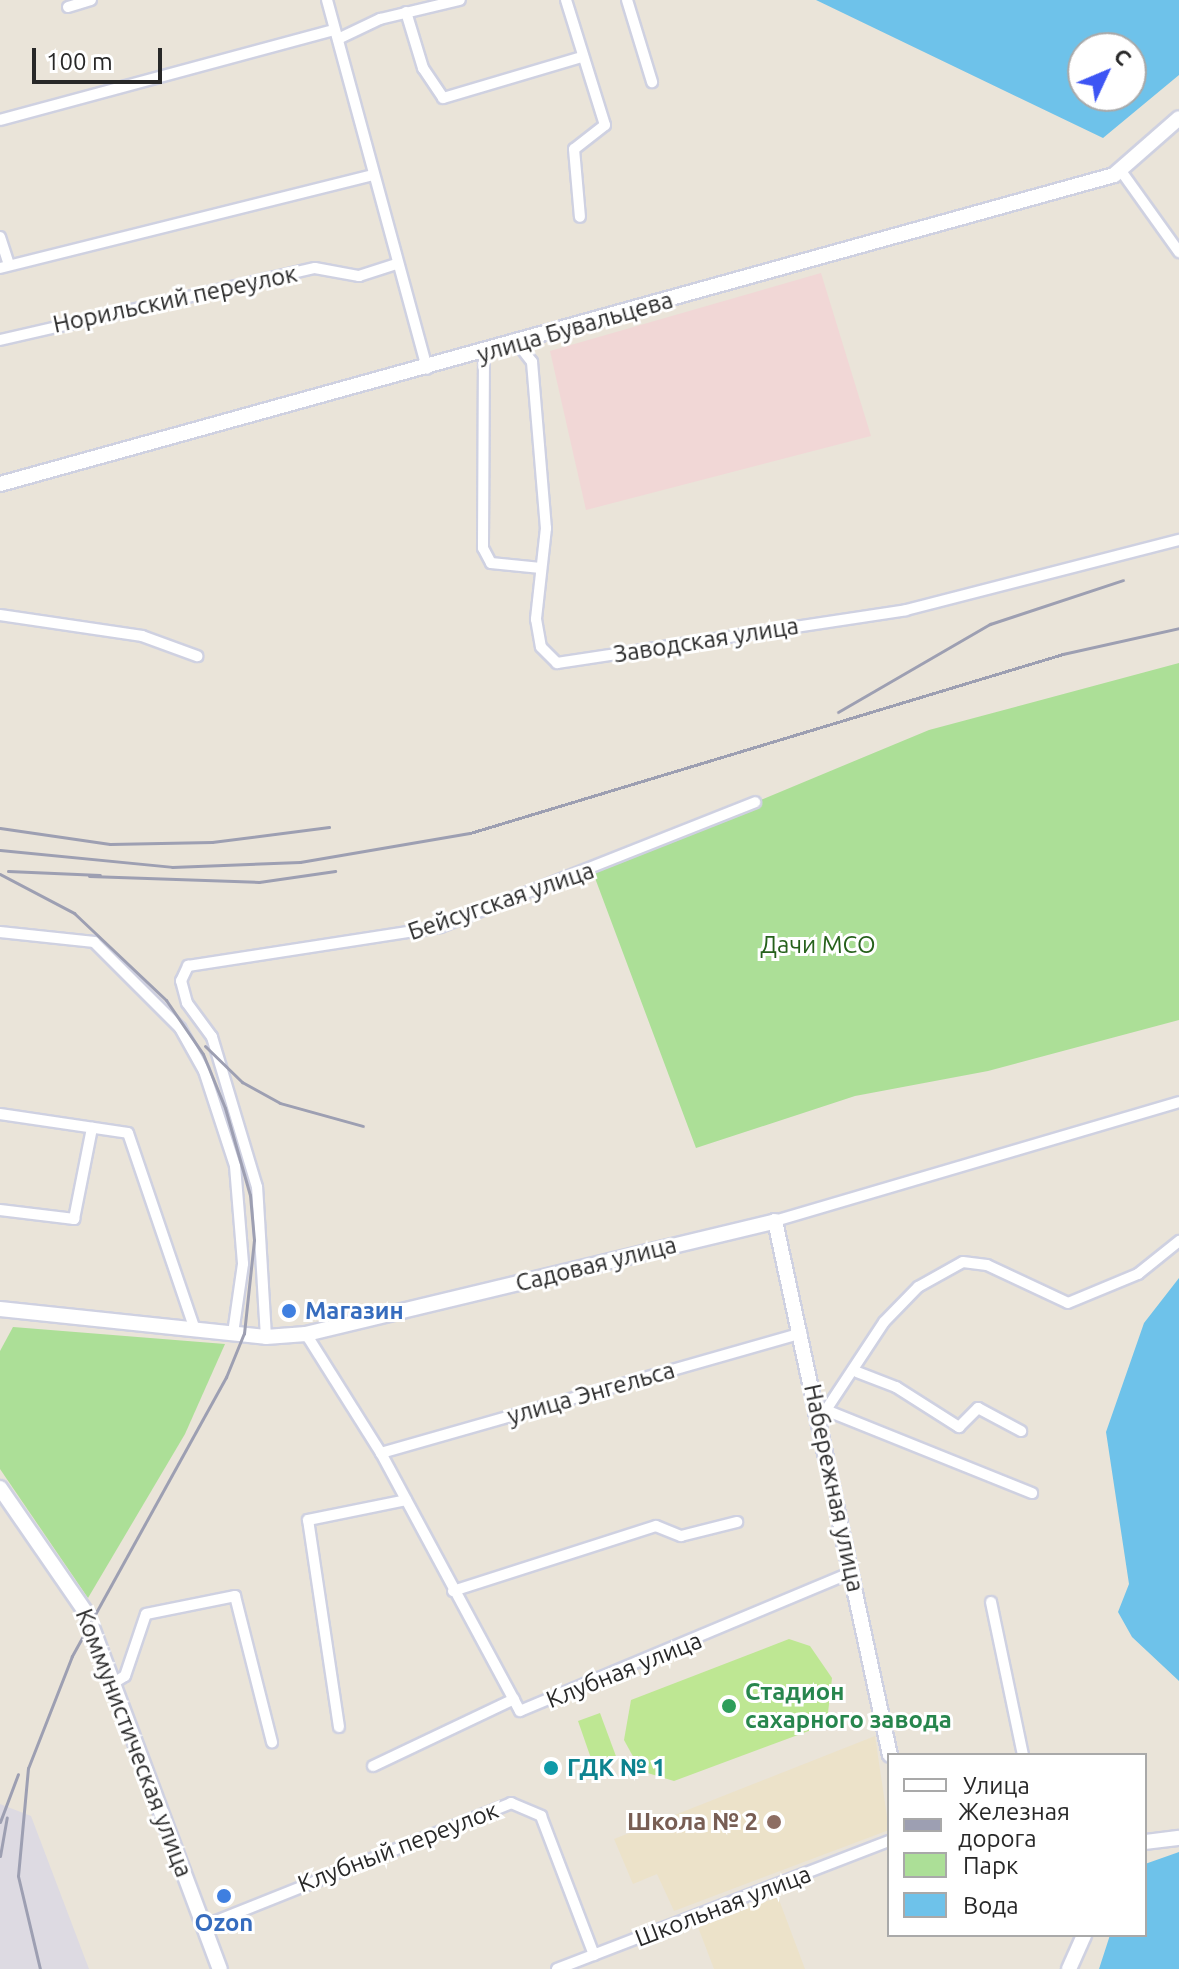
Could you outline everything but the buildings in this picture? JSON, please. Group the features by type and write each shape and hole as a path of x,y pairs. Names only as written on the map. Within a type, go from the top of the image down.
{"street":[{"path":"68,7 91,0"},
{"path":"327,0 427,369"},
{"path":"0,120 336,35 406,12 460,0"},
{"path":"566,0 581,57 605,125 574,149 580,217"},
{"path":"627,0 652,82"},
{"path":"406,12 428,80 443,98 581,57"},
{"name":"улица Бувальцева","path":"0,484 518,344 1121,171 1144,156 1179,118"},
{"path":"1121,171 1179,252"},
{"path":"0,237 5,266 373,175"},
{"name":"Норильский переулок","path":"0,340 315,268 359,276 397,264"},
{"name":"Заводская улица","path":"518,344 532,362 546,528 536,619 541,647 557,663 906,610 1179,540"},
{"path":"484,353 483,548 491,563 541,568"},
{"path":"0,615 142,636 197,656"},
{"name":"Бейсугская улица","path":"266,1337 257,1187 212,1037 187,1003 181,981 188,966 440,927 755,802"},
{"path":"0,932 94,942 180,1028 204,1071 235,1166 243,1264 233,1333"},
{"name":"Садовая улица","path":"0,1309 266,1337 306,1334 775,1221 1179,1102"},
{"path":"0,1114 128,1133 195,1330"},
{"path":"0,1210 74,1219 92,1128"},
{"name":"Набережная улица","path":"775,1221 824,1415 852,1572 890,1753"},
{"path":"1032,1493 824,1415 857,1372 884,1322 918,1287 963,1262 987,1265 1068,1303 1138,1274 1179,1241"},
{"name":"улица Энгельса","path":"381,1453 801,1333"},
{"name":"Клубная улица","path":"306,1334 381,1453 520,1711 852,1572"},
{"path":"857,1372 896,1387 959,1427 978,1408 1021,1431"},
{"name":"Коммунистическая улица","path":"0,1488 87,1614 220,1969"},
{"path":"339,1727 308,1520 406,1500"},
{"path":"453,1591 656,1526 681,1536 737,1522"},
{"path":"112,1684 125,1676 146,1614 235,1596 272,1742"},
{"path":"991,1602 1023,1753"},
{"path":"373,1766 514,1699"},
{"name":"Клубный переулок","path":"204,1926 511,1803 541,1816 594,1955"},
{"path":"1147,1842 1179,1838"},
{"name":"Школьная улица","path":"557,1969 887,1842"},
{"path":"1069,1969 1083,1937"}],"shaded area":[{"path":"821,273 871,436 586,510 550,351"},
{"name":"Школа № 2","path":"875,1736 887,1831 674,1911 657,1874 633,1884 614,1839"},
{"path":"0,1804 31,1816 89,1969 0,1969"},
{"path":"778,1897 805,1969 714,1969 698,1927"}],"green space":[{"name":"Дачи МСО","path":"1179,663 1179,1020 988,1071 855,1096 696,1148 592,870 929,730"},
{"path":"13,1327 225,1344 185,1434 88,1598 0,1469 0,1351"},
{"name":"Стадион сахарного завода","path":"789,1639 810,1646 832,1678 828,1713 814,1729 674,1781 641,1771 624,1740 631,1700"},
{"path":"600,1713 617,1759 594,1767 578,1721"}],"water":[{"path":"816,0 1179,0 1179,75 1147,102 1147,32 1067,32 1067,112 1134,112 1103,138"},
{"path":"1179,1278 1179,1681 1132,1637 1118,1612 1129,1584 1106,1432 1144,1323"},
{"path":"1179,1852 1179,1969 1099,1969 1109,1937 1147,1937 1147,1863"}],"railway":[{"path":"838,712 990,624 1123,580"},
{"path":"0,850 172,867 300,862 470,833 1063,654 1179,628"},
{"path":"0,828 110,844 212,842 329,827"},
{"path":"8,871 100,875"},
{"path":"89,876 259,882 335,871"},
{"path":"0,874 74,913 166,1000 203,1054 225,1108 250,1195 254,1240 244,1333 226,1377 72,1656 28,1768 18,1876 40,1969"},
{"path":"205,1046 242,1082 280,1103 363,1126"},
{"path":"0,1822 18,1774"},
{"path":"0,1856 7,1818"}],"place":[{"name":"Магазин","path":"289,1311"},
{"name":"Стадион сахарного завода","path":"729,1706"},
{"name":"ГДК № 1","path":"551,1768"},
{"name":"Школа № 2","path":"774,1822"},
{"name":"Ozon","path":"224,1896"}]}
